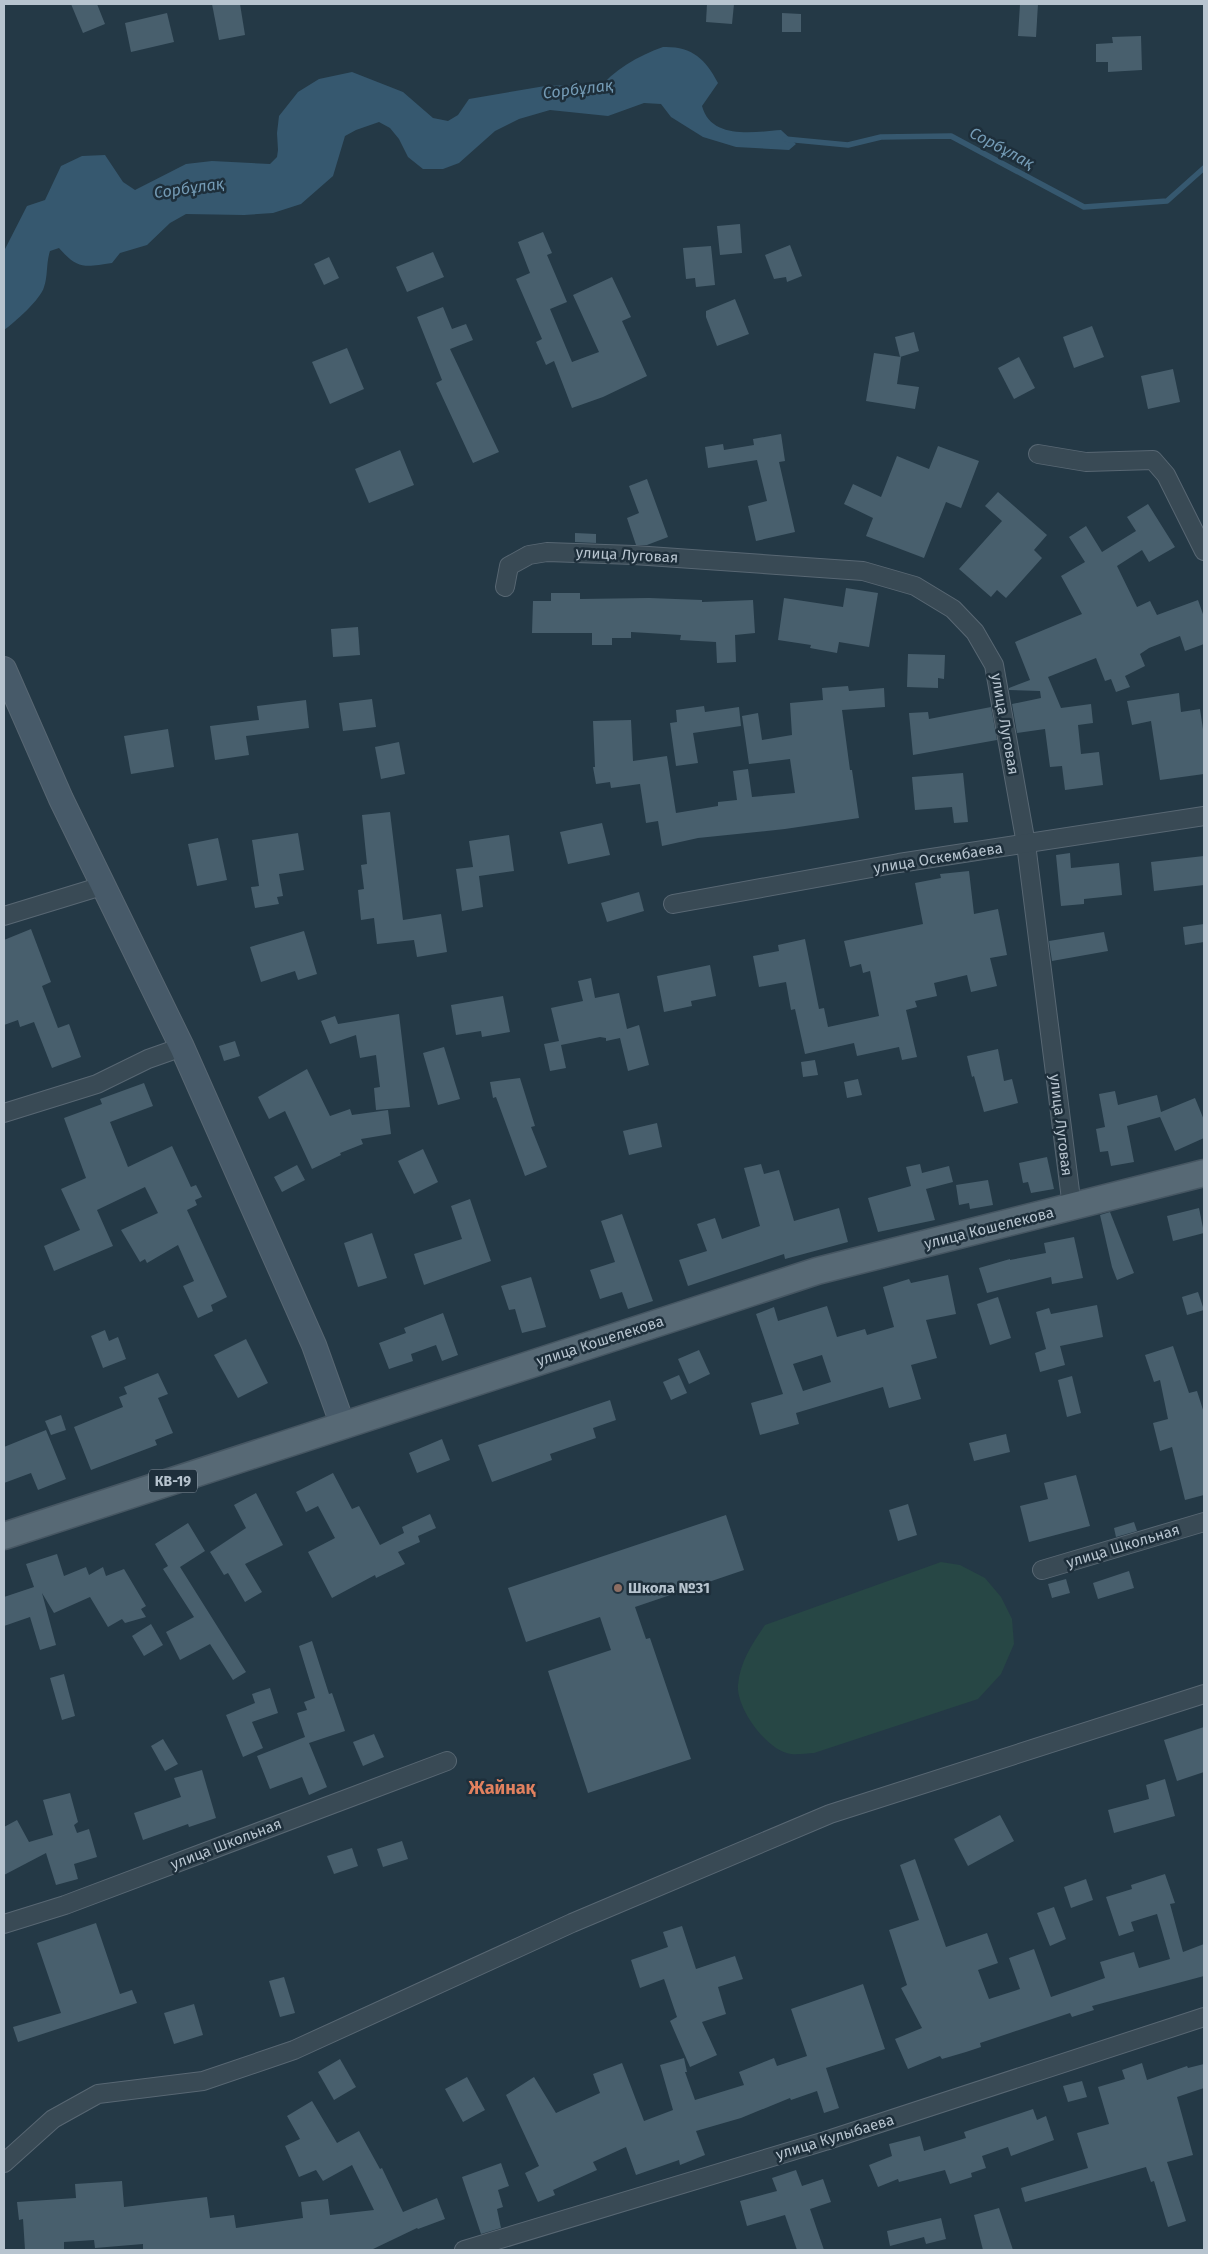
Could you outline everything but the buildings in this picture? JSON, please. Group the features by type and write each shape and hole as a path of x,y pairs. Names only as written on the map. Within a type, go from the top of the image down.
{"main road":[{"path":"4,669 61,799 182,1047 314,1345 343,1426"},
{"name":"улица Кошелекова","path":"4,1536 817,1271 1204,1173"}],"street":[{"path":"1038,454 1086,462 1153,460 1166,475 1204,551"},
{"name":"улица Луговая","path":"505,587 509,566 529,555 547,552 634,555 863,570 914,586 953,609 975,632 994,665 1026,844 1072,1207"},
{"name":"улица Оскембаева","path":"673,904 899,863 1204,816"},
{"path":"4,916 102,886"},
{"path":"4,1113 97,1084 148,1059 182,1047"},
{"name":"улица Школьная","path":"1042,1570 1204,1522"},
{"path":"4,2163 53,2119 98,2094 202,2082 294,2050 572,1922 830,1814 1204,1694"},
{"name":"улица Школьная","path":"4,1924 65,1905 447,1761"},
{"name":"улица Кулыбаева","path":"464,2250 825,2141 1204,2017"}],"green space":[{"path":"941,1562 960,1565 985,1578 1001,1597 1012,1619 1014,1644 1001,1674 978,1699 814,1753 791,1754 772,1745 763,1737 742,1705 738,1685 744,1661 751,1646 765,1625"}],"water":[{"path":"663,47 673,47 689,51 702,60 713,74 718,83 702,106 707,117 714,124 735,132 781,130 796,144 789,150 736,147 703,137 671,117 661,104 644,103 608,116 550,110 519,119 495,131 459,163 443,169 423,169 408,157 399,139 390,128 379,122 345,136 333,176 301,204 273,213 244,215 186,214 170,223 147,245 120,253 112,263 82,265 72,260 59,248 50,251 42,292 27,310 4,330 4,251 27,206 45,200 61,166 82,156 105,155 123,182 135,190 186,164 212,161 270,164 277,157 279,116 298,92 319,79 352,72 403,92 433,118 448,121 458,115 469,99 545,86 571,85 597,91 603,83 627,64"}],"waterway":[{"name":"Сорбұлақ","path":"785,139 848,145 881,137 951,136 1084,207 1167,201 1204,168"}],"place":[{"name":"Школа №31","path":"618,1588"}],"district":[{"name":"Жайнақ","path":"502,1788"}]}
